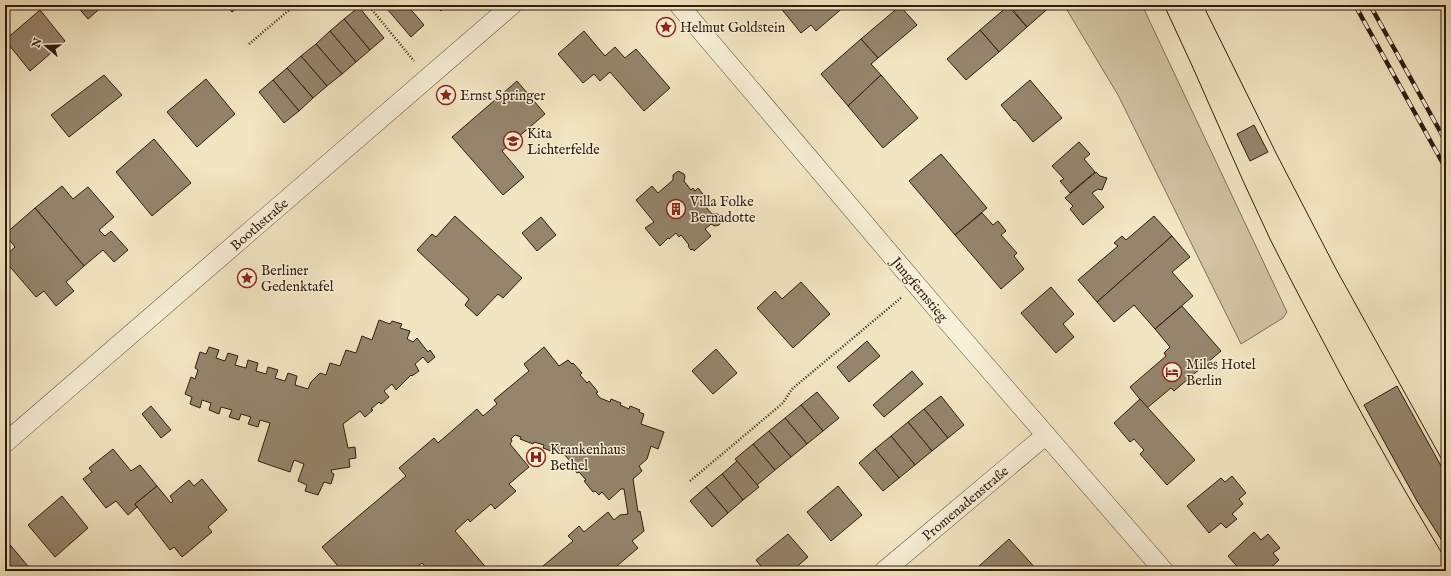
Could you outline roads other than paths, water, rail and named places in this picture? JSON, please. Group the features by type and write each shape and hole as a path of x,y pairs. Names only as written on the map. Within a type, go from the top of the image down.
{"street":[{"name":"Boothstraße","path":"5,443 512,5"},
{"name":"Jungfernstieg","path":"679,5 948,322 1164,571"},
{"name":"Promenadenstraße","path":"884,571 1046,435"}],"tram line":[{"path":"1164,5 1256,210 1278,255 1335,364 1403,487 1446,560"},
{"path":"1203,5 1276,153 1336,269 1446,467"}],"railway":[{"path":"1355,5 1446,169"},
{"path":"1370,5 1446,142"}],"place":[{"name":"Helmut Goldstein","path":"666,27"},
{"name":"Ernst Springer","path":"446,95"},
{"name":"Kita Lichterfelde","path":"513,141"},
{"name":"Villa Folke Bernadotte","path":"676,209"},
{"name":"Berliner Gedenktafel","path":"247,278"},
{"name":"Miles Hotel Berlin","path":"1172,372"},
{"name":"Krankenhaus Bethel","path":"536,457"}]}
